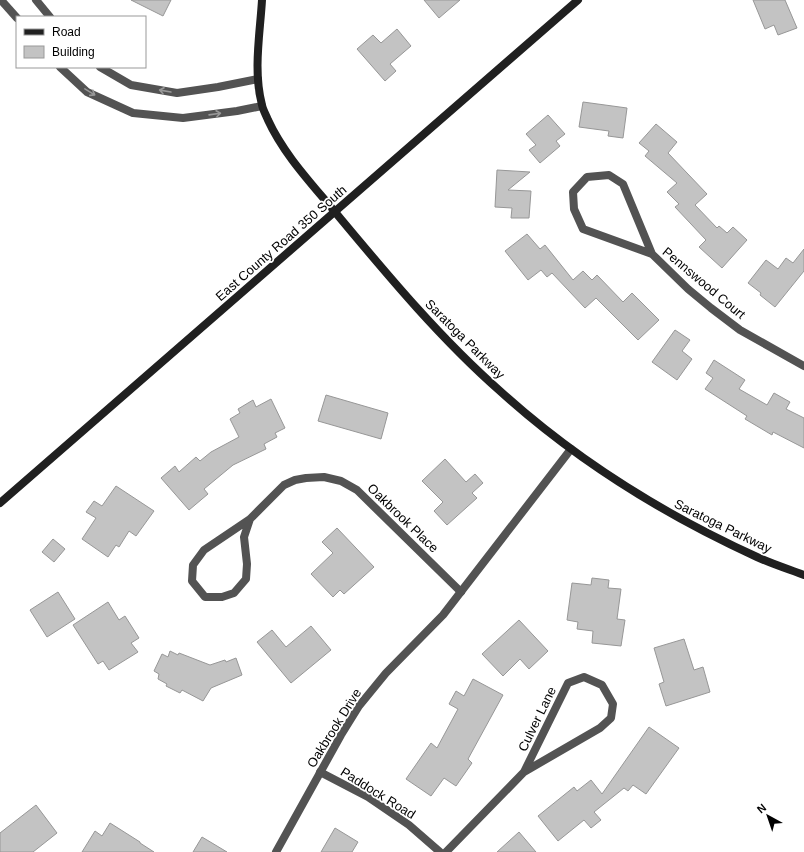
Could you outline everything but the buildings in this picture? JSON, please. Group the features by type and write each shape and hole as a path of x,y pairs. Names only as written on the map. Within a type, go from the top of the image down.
{"street":[{"path":"1,0 16,17"},
{"path":"36,0 49,16"},
{"name":"Saratoga Parkway","path":"262,0 258,55 258,79 262,106 270,125 282,147 389,277 433,326 498,390 534,421 571,449 662,509 758,558 804,575"},
{"name":"East County Road 350 South","path":"0,503 578,0"},
{"path":"61,68 88,92 133,113 182,118 237,111 262,106"},
{"path":"102,68 131,85 178,93 258,79"},
{"name":"Pennswood Court","path":"652,254 583,229 574,210 573,192 587,177 609,174 623,184 652,254 688,289 740,330 804,366"},
{"name":"Oakbrook Drive","path":"276,852 320,772 359,706 386,673 443,615 571,449"},
{"name":"Oakbrook Place","path":"250,518 244,537 247,564 246,579 234,593 222,597 206,596 192,581 193,565 204,550 250,518 284,485 306,478 324,477 336,480 357,490 461,592"},
{"name":"Culver Lane","path":"446,852 524,772 600,728 611,718 613,704 602,685 584,677 568,683 524,772"},
{"name":"Paddock Road","path":"320,772 374,801 409,825 440,852"}]}
